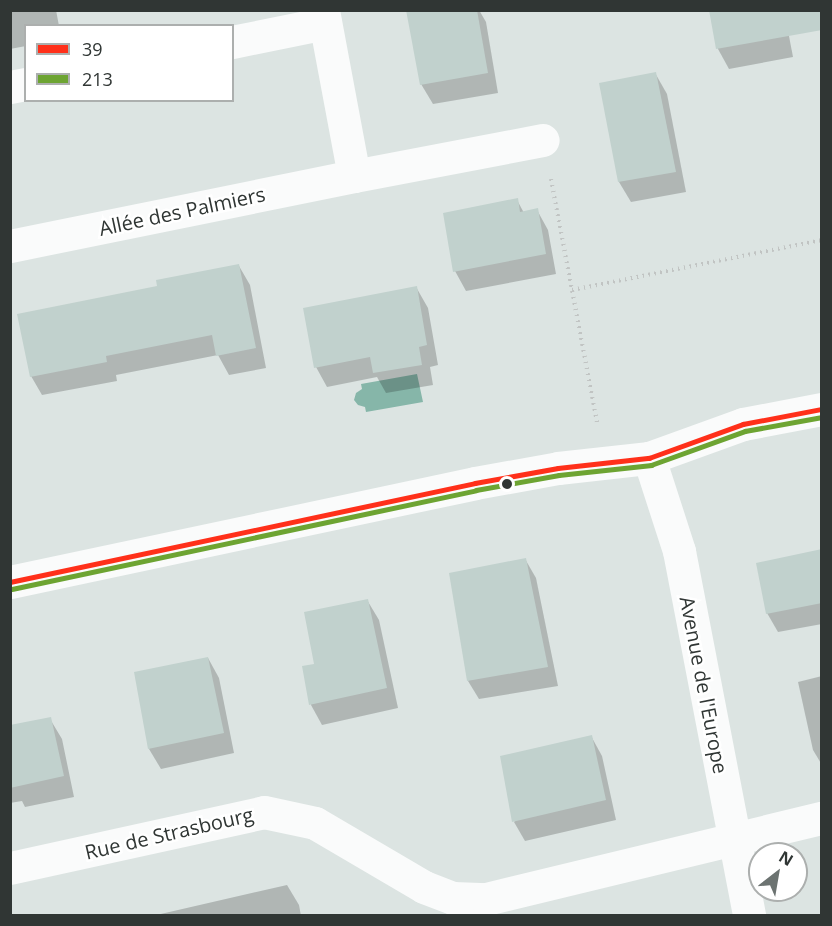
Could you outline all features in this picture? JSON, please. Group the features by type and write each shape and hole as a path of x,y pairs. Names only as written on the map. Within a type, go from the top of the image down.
{"street":[{"path":"234,41 324,17 354,176"},
{"name":"Allée des Palmiers","path":"10,246 543,140"},
{"path":"10,582 475,483 558,468 649,458 743,424 822,409"},
{"name":"Avenue de l'Europe","path":"649,458 679,551 749,915"},
{"name":"Rue de Strasbourg","path":"10,868 264,812 315,823 424,887 453,898 486,899 822,818"}],"path":[{"path":"543,140 599,432"},
{"path":"572,290 822,240"}],"shaded area":[{"path":"417,374 423,402 366,412 365,407 358,405 354,400 356,393 362,389 361,384"}],"building":[{"path":"406,10 477,10 488,73 420,85"},
{"path":"709,10 820,10 822,30 716,49"},
{"path":"656,72 676,172 618,182 599,83"},
{"path":"518,198 520,212 538,208 546,254 453,272 443,213"},
{"path":"239,264 256,348 216,356 212,335 106,356 107,362 30,377 17,314 157,286 156,280"},
{"path":"417,286 427,345 419,347 422,365 373,373 370,357 314,368 303,308"},
{"path":"822,549 822,603 766,614 756,563"},
{"path":"526,558 548,667 467,681 449,573"},
{"path":"368,599 387,688 309,705 302,666 314,664 304,612"},
{"path":"208,657 224,733 148,749 134,672"},
{"path":"51,717 64,776 10,788 10,725"},
{"path":"592,735 606,800 512,822 500,756"}],"transit line":[{"name":"39","path":"10,582 475,483 558,468 649,458 743,424 822,409"},
{"name":"213","path":"12,589 476,490 559,475 651,465 745,431 822,417"}]}
